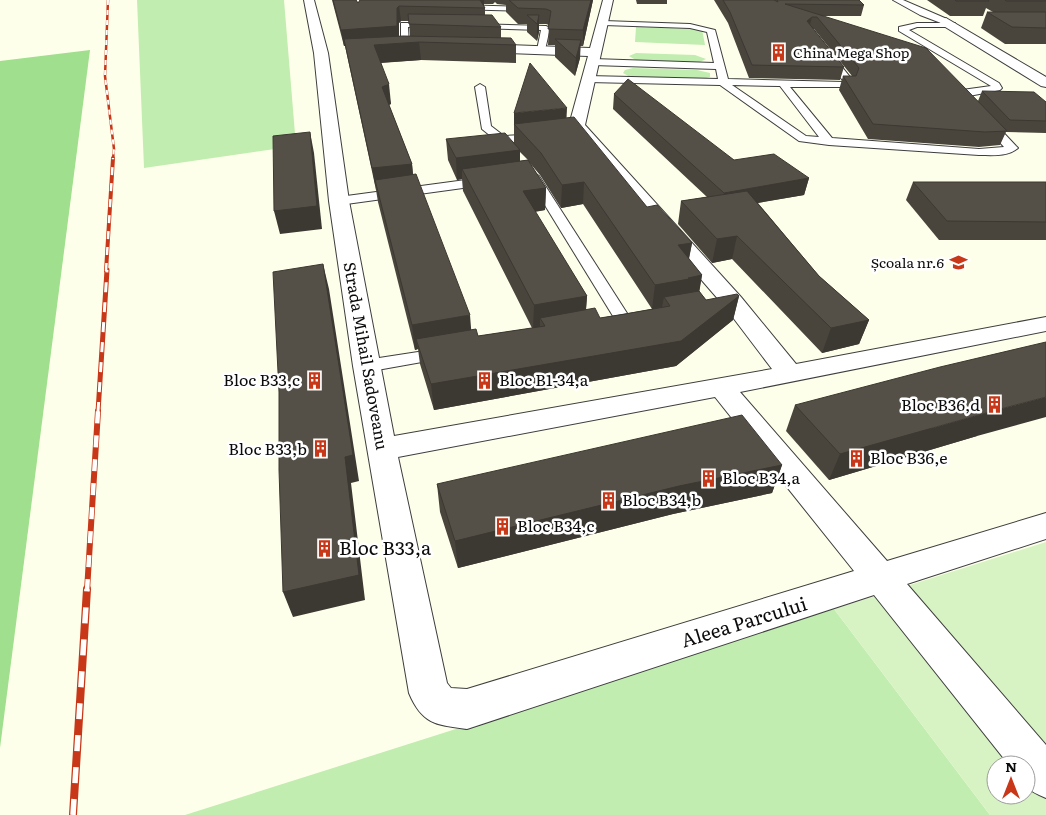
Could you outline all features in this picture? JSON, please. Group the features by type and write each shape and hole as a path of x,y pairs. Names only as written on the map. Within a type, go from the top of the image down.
{"street":[{"name":"Strada Mihail Sadoveanu","path":"309,0 325,53 339,200 366,366 429,693 441,706"},
{"path":"608,0 576,133 724,304 789,373"},
{"path":"949,24 974,22"},
{"path":"949,24 1046,83"},
{"path":"463,48 541,50 594,57"},
{"path":"382,449 721,387 1046,324"},
{"path":"721,387 1046,777"},
{"name":"Aleea Parcului","path":"441,706 467,709 881,580 1046,526"}],"lane":[{"path":"458,0 454,7 526,9"},
{"path":"897,0 949,24"},
{"path":"604,23 704,27 711,30 724,84 803,139 979,152 999,152 1012,148 964,96 966,92 990,91 997,88 996,85 902,29 917,25 949,24"},
{"path":"406,47 404,25 442,26"},
{"path":"470,26 546,28 541,50"},
{"path":"588,79 724,84 848,85 849,82 821,46"},
{"path":"594,57 720,66"},
{"path":"784,85 829,142"},
{"path":"480,87 486,127 502,140 514,155"},
{"path":"502,140 551,135"},
{"path":"527,174 624,321"},
{"path":"339,200 504,180"},
{"path":"604,324 642,318"},
{"path":"366,366 461,350"}],"green space":[{"path":"137,0 284,0 296,146 144,168"},
{"path":"636,27 702,29 705,45 635,42"},
{"path":"90,50 0,748 0,61"},
{"path":"636,53 695,55 706,59 698,63 639,62 629,56"},
{"path":"633,68 697,70 710,73 710,77 703,79 630,77 623,73 625,70"},
{"path":"1046,542 1046,815 990,815 834,609"},
{"path":"834,609 990,815 185,815"}],"building":[{"path":"333,0 356,0 358,3 360,0 480,0 485,8 399,6 397,8 397,26 341,30"},
{"path":"509,0 591,0 583,30 548,29 551,11 546,9 518,8"},
{"path":"723,0 774,0 778,2 777,0 859,0 864,5 785,4 926,48 1007,131 985,132 873,124 843,76 856,76 859,68 817,17 812,17 807,21 844,67 752,65 730,12"},
{"path":"988,0 989,1 956,1"},
{"path":"1046,0 1046,1 1006,1"},
{"path":"987,12 1046,12 1046,28 1012,27"},
{"path":"408,14 492,15 501,27 409,24"},
{"path":"527,15 539,15 537,24"},
{"path":"403,36 511,38 516,45 419,42 374,45 389,84 382,87 412,164 372,168 344,39"},
{"path":"555,39 581,40 576,58"},
{"path":"530,63 567,108 514,113"},
{"path":"628,79 734,160 774,154 809,178 724,193 614,94"},
{"path":"982,91 1034,92 1046,102 1046,121 1010,120"},
{"path":"574,117 647,207 657,205 692,243 678,245 702,275 655,285 584,182 562,185 541,153 514,124"},
{"path":"310,132 317,206 274,211 273,136"},
{"path":"505,133 520,150 456,158 446,139"},
{"path":"528,160 546,188 523,191 587,296 534,305 462,169"},
{"path":"416,174 470,315 412,325 375,180"},
{"path":"913,182 1046,182 1046,222 947,221"},
{"path":"747,191 819,276 869,320 831,328 737,236 717,239 681,201"},
{"path":"323,264 353,455 345,457 359,575 283,592 279,470 279,392 273,272"},
{"path":"699,291 706,300 737,294 739,296 681,341 431,384 416,339 476,329 478,336 545,326 540,318 595,308 600,318 625,314 670,306 664,297"},
{"path":"1046,342 1046,397 840,454 795,405 940,367"},
{"path":"742,415 782,465 679,486 455,541 437,484"}],"railway":[{"path":"108,0 105,76 114,149 113,159"},
{"path":"106,271 113,158"},
{"path":"98,412 107,270"},
{"path":"87,591 98,411"},
{"path":"73,815 87,589"}],"place":[{"name":"China Mega Shop","path":"779,53"},
{"name":"Școala nr.6","path":"958,263"},
{"name":"Bloc B33,c","path":"314,380"},
{"name":"Bloc B1-34,a","path":"485,380"},
{"name":"Bloc B36,d","path":"994,405"},
{"name":"Bloc B33,b","path":"321,449"},
{"name":"Bloc B36,e","path":"856,458"},
{"name":"Bloc B34,a","path":"708,478"},
{"name":"Bloc B34,b","path":"608,500"},
{"name":"Bloc B34,c","path":"503,526"},
{"name":"Bloc B33,a","path":"325,548"}]}
